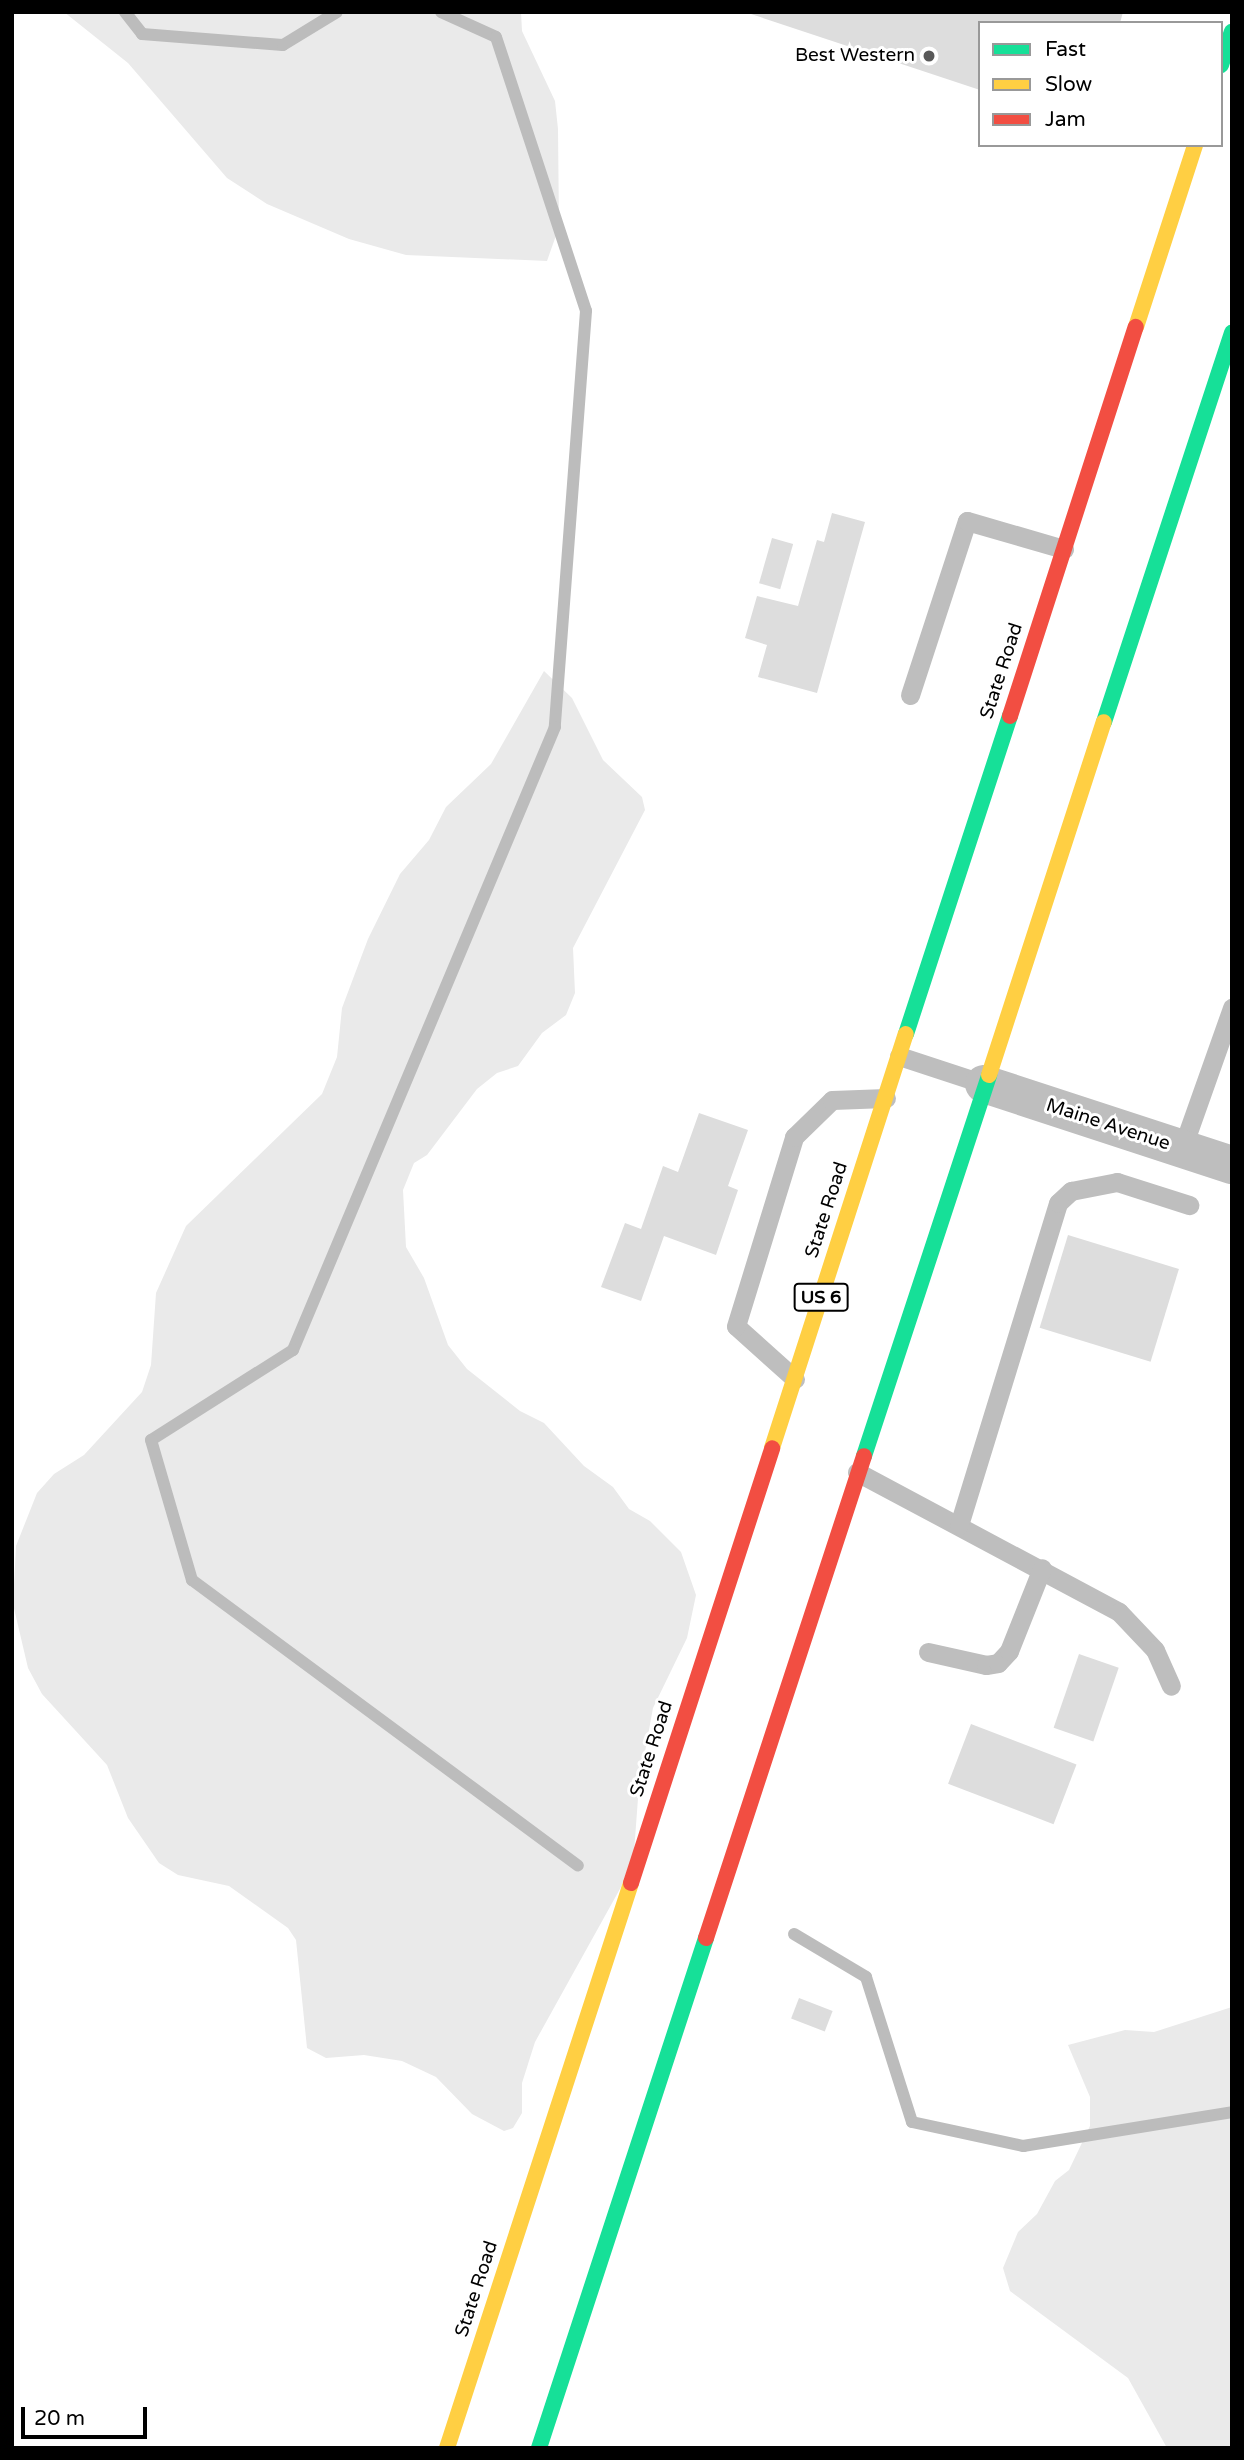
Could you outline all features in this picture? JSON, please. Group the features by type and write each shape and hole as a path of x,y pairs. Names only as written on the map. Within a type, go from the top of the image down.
{"main road":[{"path":"1223,59 1232,32"},
{"name":"State Road","path":"447,2448 1194,147"},
{"path":"539,2448 984,1084 1230,343"}],"street":[{"name":"Maine Avenue","path":"984,1084 1232,1165"}],"lane":[{"path":"910,695 967,521 1064,549"},
{"path":"1182,1149 1232,1008"},
{"path":"899,1056 984,1084"},
{"path":"794,1379 736,1326 794,1138 832,1100 886,1097"},
{"path":"959,1525 1058,1203 1071,1191 1117,1182 1189,1205"},
{"path":"857,1472 1042,1568 1119,1612 1156,1650 1171,1686"},
{"path":"928,1652 986,1665 998,1663 1009,1651 1042,1568"}],"shaded area":[{"path":"64,12 521,12 522,31 555,101 558,129 559,227 547,261 406,255 349,239 267,204 227,178 128,63"},
{"path":"544,671 572,698 603,760 642,797 645,810 573,948 575,993 566,1015 542,1033 518,1066 497,1073 477,1089 427,1155 414,1163 403,1190 406,1247 424,1278 448,1345 467,1369 520,1411 544,1423 584,1466 613,1487 629,1509 650,1521 681,1552 696,1595 687,1638 653,1708 639,1785 634,1852 621,1887 535,2042 522,2083 522,2113 513,2128 504,2131 472,2114 436,2077 402,2061 364,2055 326,2058 307,2048 296,1940 288,1928 229,1886 178,1875 159,1863 128,1818 107,1765 42,1694 28,1668 13,1604 16,1546 37,1493 54,1474 84,1455 142,1392 151,1365 156,1293 186,1226 322,1094 337,1057 342,1008 368,939 400,874 429,840 446,807 491,764"},
{"path":"1232,2007 1232,2448 1167,2448 1128,2378 1010,2291 1003,2268 1018,2232 1037,2214 1055,2181 1069,2170 1090,2126 1090,2097 1068,2045 1125,2030 1154,2032"}],"building":[{"name":"Best Western","path":"1123,12 1121,21 978,21 978,89 748,13"},
{"path":"832,513 865,522 817,693 758,677 767,645 745,638 757,596 798,606 817,540 824,542"},
{"path":"772,538 793,544 780,589 759,583"},
{"path":"699,1113 748,1130 728,1186 738,1190 716,1255 664,1236 641,1301 601,1287 625,1223 641,1229 663,1166 678,1172"},
{"path":"1068,1235 1179,1269 1151,1362 1040,1328"},
{"path":"1079,1654 1119,1668 1093,1741 1054,1728"},
{"path":"971,1724 1076,1764 1054,1824 948,1784"},
{"path":"799,1998 833,2011 825,2031 791,2019"}],"waterway":[{"path":"125,12 142,34 283,45 337,12"},
{"path":"441,12 496,37 586,311 555,727 293,1350 151,1440 192,1580 578,1866"},
{"path":"794,1934 866,1977 912,2122 1023,2146 1232,2112"}],"traffic: fast":[{"path":"1223,59 1232,32"},
{"path":"1104,722 1232,332"},
{"path":"906,1034 1010,716"},
{"path":"864,1456 989,1075"},
{"path":"539,2448 706,1938"}],"traffic: slow":[{"path":"1136,327 1194,147"},
{"path":"989,1075 1104,722"},
{"path":"772,1448 906,1034"},
{"path":"447,2448 631,1883"}],"traffic: jam":[{"path":"1010,716 1136,327"},
{"path":"631,1883 772,1448"},
{"path":"706,1938 864,1456"}],"place":[{"name":"Best Western","path":"929,56"}]}
